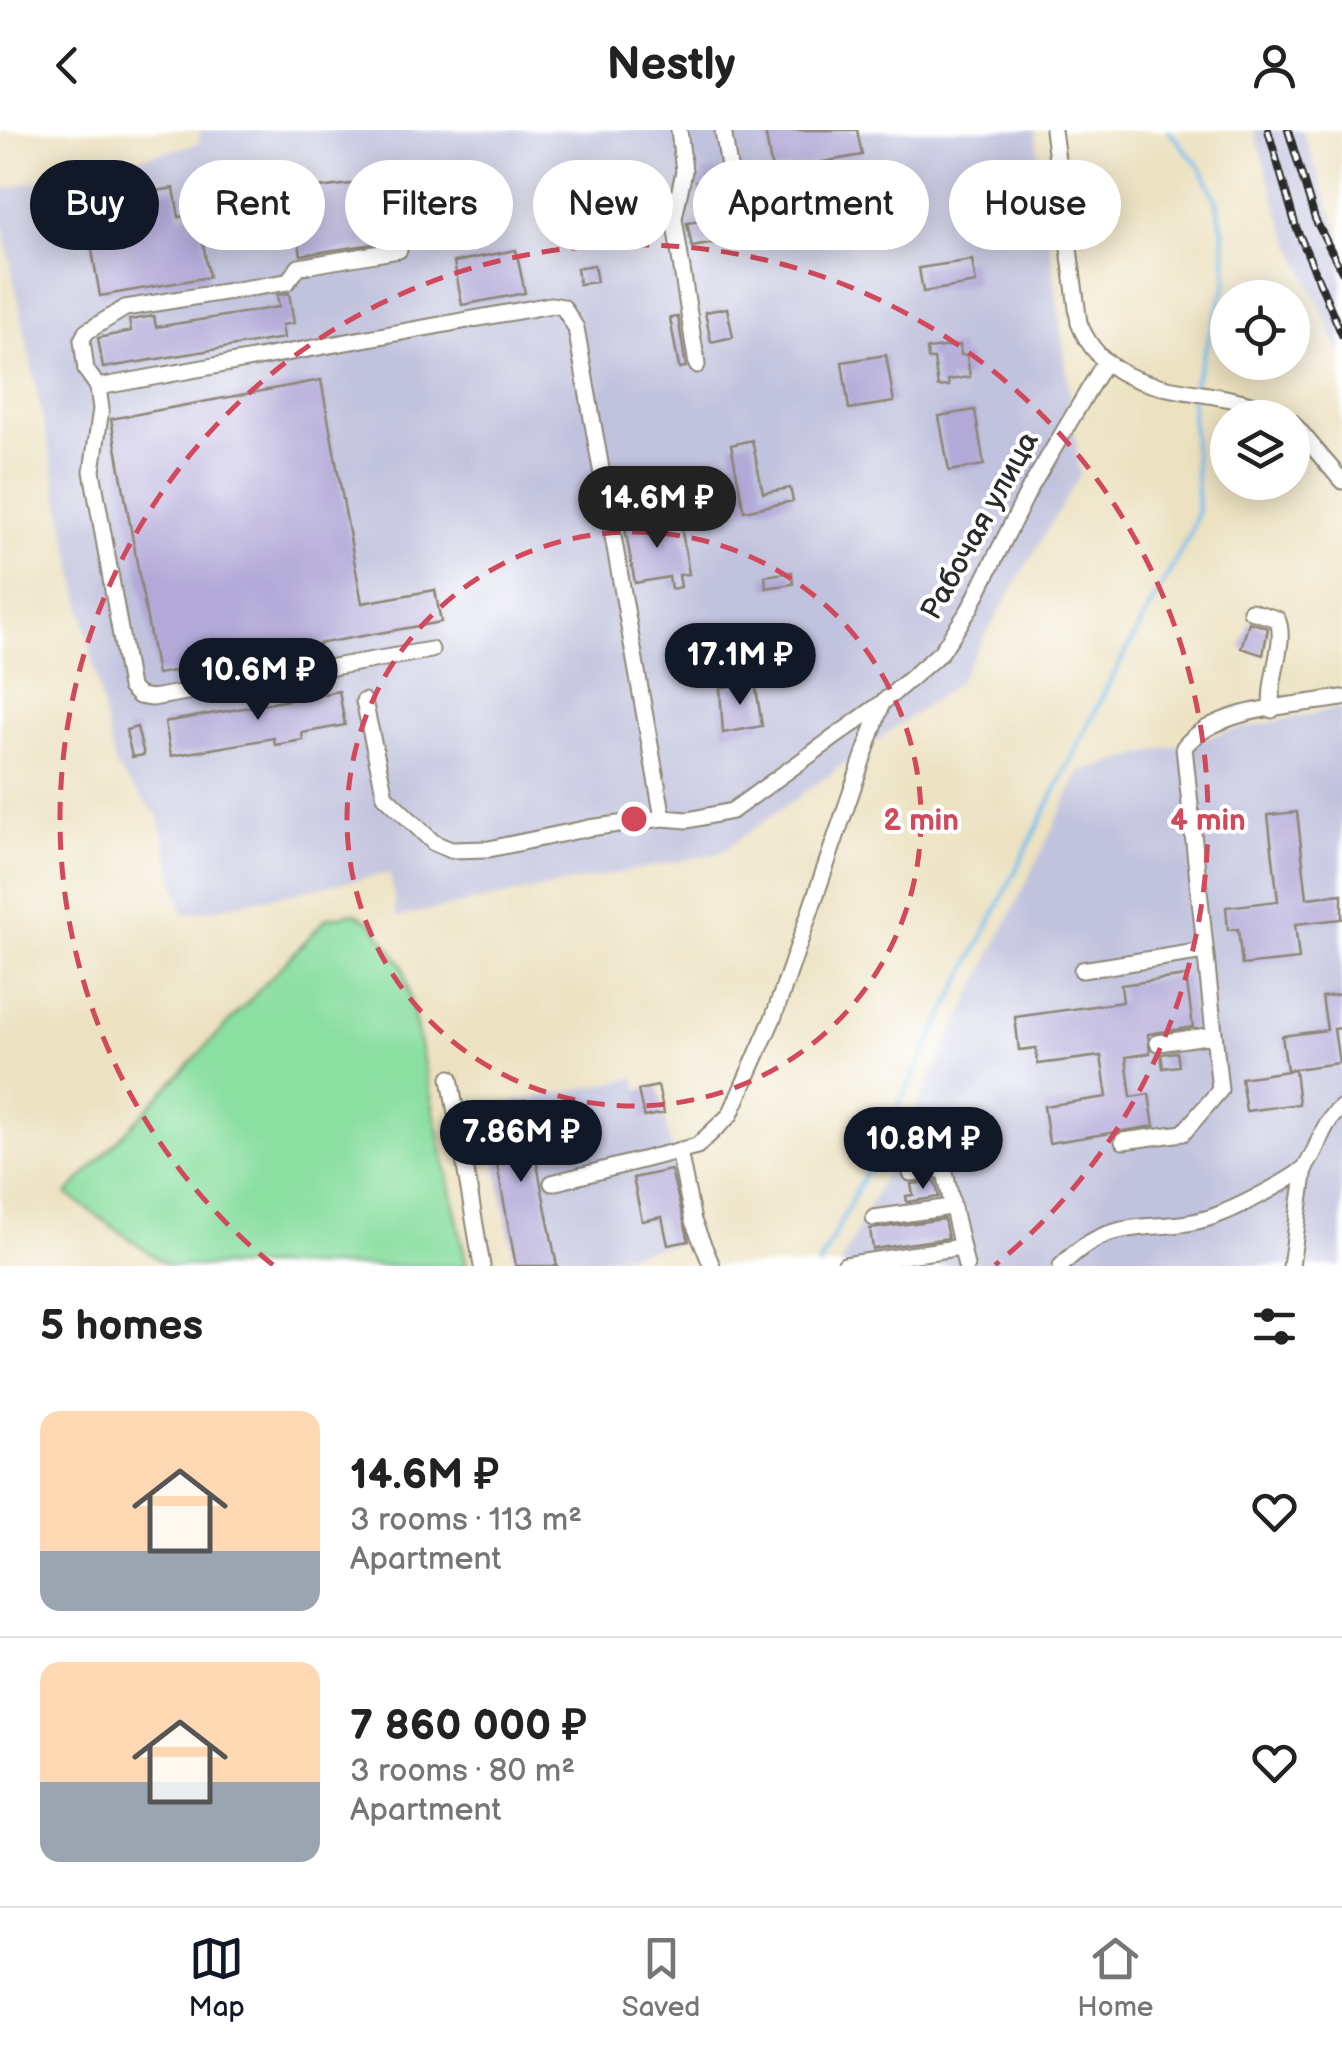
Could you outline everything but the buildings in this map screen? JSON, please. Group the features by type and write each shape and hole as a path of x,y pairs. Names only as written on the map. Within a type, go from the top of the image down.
{"street":[{"path":"678,130 684,170 674,218 697,365"},
{"path":"724,130 728,160"},
{"path":"1053,130 1079,323 1104,364 1136,381 1238,400"},
{"path":"399,250 298,267 287,282 125,308 86,332 82,340 86,370 98,387 101,409 93,441 92,471 130,687 139,696 152,698 431,650"},
{"path":"98,387 552,305 563,307 576,328 663,818"},
{"name":"Рабочая улица","path":"364,701 385,796 434,843 451,850 489,849 663,818 688,820 732,810 882,704 941,652 955,633 1030,488 1104,364"},
{"path":"1310,443 1342,481"},
{"path":"1251,611 1277,619 1282,629 1268,688 1272,710"},
{"path":"1123,1140 1184,1133 1220,1090 1184,748 1205,728 1272,710 1342,698"},
{"path":"552,1183 680,1152 713,1135 740,1094 774,1016 882,704"},
{"path":"1082,970 1204,951"},
{"path":"1158,1044 1214,1035"},
{"path":"450,1078 482,1266"},
{"path":"1291,1266 1305,1168 1323,1128 1342,1107"},
{"path":"680,1152 693,1221 712,1266"},
{"path":"910,1173 944,1168 966,1266"},
{"path":"1062,1266 1092,1238 1126,1226 1172,1226 1226,1212 1305,1168"},
{"path":"874,1218 950,1207"},
{"path":"845,1265 961,1247"}],"shaded area":[{"path":"201,130 1035,130 1039,160 949,160 949,250 1051,250 1080,475 957,683 720,853 397,917 390,873 183,915 159,817 115,767 0,212 0,190 30,183 30,250 159,250 159,160 129,160 198,144"},
{"path":"1254,130 1302,130 1342,242 1342,357 1310,280 1280,216"},
{"path":"1342,708 1342,1266 840,1266 1080,772 1229,731"},
{"path":"636,1078 638,1090 658,1086 690,1241 567,1266 516,1266 486,1107"}],"green space":[{"path":"355,913 371,922 403,966 467,1266 168,1266 67,1194 327,918"}],"waterway":[{"path":"1168,130 1200,167 1216,199 1223,231 1227,281 1193,387"},
{"path":"819,1266 1107,687 1191,532 1198,509 1191,396"}],"railway":[{"path":"1268,130 1296,227 1342,335"},
{"path":"1288,130 1315,219 1342,272"}]}
